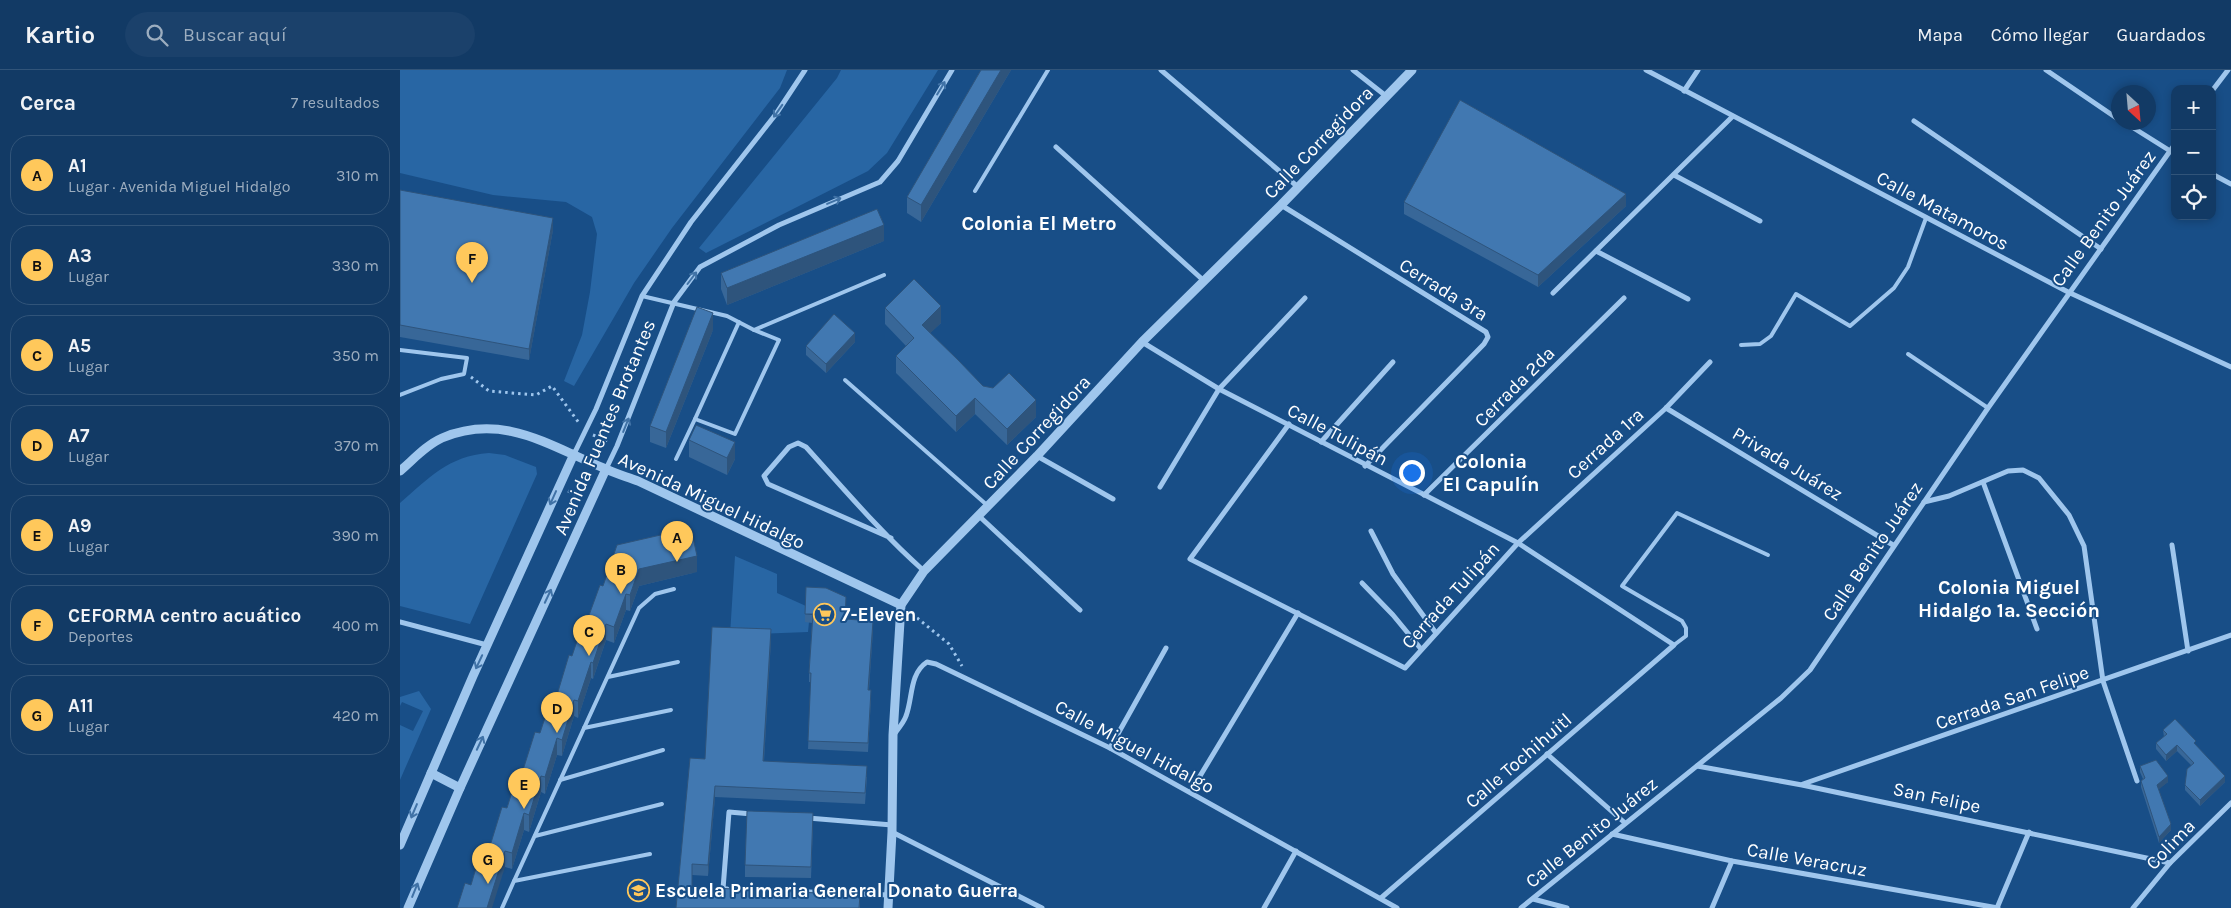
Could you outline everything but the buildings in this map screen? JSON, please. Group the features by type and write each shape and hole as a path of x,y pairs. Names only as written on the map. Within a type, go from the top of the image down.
{"street":[{"name":"Avenida Fuentes Brotantes","path":"400,845 558,486 585,431 642,296 691,222 776,114 801,77 803,70"},
{"name":"Avenida Fuentes Brotantes","path":"408,908 460,788 617,446 674,302 700,267 779,225 880,182 898,160 952,70"},
{"path":"1161,70 1298,187"},
{"path":"1353,70 1386,96"},
{"name":"Calle Corregidora","path":"901,609 924,572 1037,456 1142,342 1281,205 1412,70"},
{"name":"Calle Matamoros","path":"1646,70 1732,117 2068,292 2231,367"},
{"path":"1684,91 1698,70"},
{"path":"2046,70 2111,114"},
{"path":"2216,86 2228,70"},
{"path":"1553,293 1732,117"},
{"path":"1914,122 2101,249"},
{"path":"2136,130 2171,152"},
{"path":"1056,147 1204,280"},
{"name":"Calle Benito Juárez","path":"1521,908 1781,698 1810,670 1893,545 2068,292 2171,154"},
{"path":"1674,175 1760,221"},
{"path":"2214,175 2231,184"},
{"name":"Cerrada 3ra","path":"1281,205 1486,332 1488,337 1484,344 1365,466"},
{"path":"1596,251 1688,299"},
{"path":"1160,487 1219,389 1305,298"},
{"name":"Cerrada 2da","path":"1424,495 1624,298"},
{"name":"Calle Tulipán","path":"1142,342 1219,389 1289,424 1365,466 1518,543 1674,645"},
{"path":"1321,442 1393,362"},
{"name":"Cerrada 1ra","path":"1518,543 1666,408 1710,362"},
{"name":"Privada Juárez","path":"1666,408 1893,545"},
{"path":"1191,792 1298,613 1190,559 1289,424"},
{"name":"Avenida Miguel Hidalgo","path":"400,471 441,438 488,428 519,432 638,481 901,609"},
{"path":"891,538 768,484 764,476 789,447 798,443 806,447 924,572"},
{"path":"1037,456 1113,499"},
{"path":"1924,502 1949,496 2008,471 2023,470 2039,478 2069,515 2084,546 2103,681 2136,781"},
{"path":"1983,482 2037,629"},
{"path":"979,516 1080,610"},
{"path":"1370,531 1393,574 1436,634"},
{"name":"Cerrada Tulipán","path":"1298,613 1406,668 1421,649 1518,543"},
{"path":"2172,545 2188,651"},
{"path":"1362,583 1393,615 1421,649"},
{"path":"888,908 892,828 893,735 901,609"},
{"path":"400,622 487,645"},
{"name":"Cerrada San Felipe","path":"1802,784 2231,635"},
{"name":"Calle Tochihuitl","path":"1381,898 1674,645"},
{"path":"1110,748 1166,648"},
{"name":"Calle Miguel Hidalgo","path":"893,735 906,718 914,679 919,667 927,662 936,664 1110,748 1397,908"},
{"path":"1547,754 1626,822"},
{"name":"San Felipe","path":"1697,766 1802,784 2170,863"},
{"path":"431,773 460,788"},
{"name":"Colima","path":"2133,908 2170,863 2231,803"},
{"path":"733,889 723,889 729,812 758,815"},
{"path":"798,818 892,828 1042,908"},
{"path":"1997,908 2030,832"},
{"name":"Calle Veracruz","path":"1612,834 1732,861 1997,908"},
{"path":"1264,908 1296,851"},
{"path":"1712,908 1732,861"},
{"path":"753,890 889,895"},
{"path":"1533,898 1567,908"}],"lane":[{"path":"975,191 1048,70"},
{"path":"1741,344 1760,344 1771,336 1796,294 1850,326 1894,288 1908,267 1926,218"},
{"path":"754,330 884,275"},
{"path":"642,296 727,316 779,340 735,434 695,420"},
{"path":"676,459 740,322"},
{"path":"400,350 467,358 464,374 441,379 400,395"},
{"path":"1908,354 1988,408"},
{"path":"845,380 974,492 988,507"},
{"path":"1674,645 1686,636 1686,628 1682,621 1622,586 1677,513 1768,555"},
{"path":"502,908 639,608 655,594 674,589"},
{"path":"608,677 678,662"},
{"path":"584,728 671,710"},
{"path":"560,780 663,750"},
{"path":"535,836 662,804"},
{"path":"514,881 650,854"}],"path":[{"path":"464,374 476,380 489,391 536,395 552,386 585,431 617,446"},
{"path":"558,486 590,502"},
{"path":"901,609 916,617 949,644 970,679"}],"shaded area":[{"path":"400,70 787,70 780,88 672,228 634,283 574,386 564,381 582,335 590,292 597,234 592,217 566,202 493,195 400,173"},
{"path":"841,70 938,70 887,153 868,171 706,253 699,248 837,78"},
{"path":"489,453 505,455 536,467 537,474 470,624 400,606 400,503 430,477 450,464 475,455"},
{"path":"735,556 777,574 777,593 806,606 805,622 809,622 808,632 730,635"},
{"path":"419,691 431,709 400,780 400,725 413,731 423,711 402,702 400,706 400,697"}],"place":[{"name":"CEFORMA centro acuático","path":"472,283"},
{"name":"A1","path":"677,562"},
{"name":"A3","path":"621,594"},
{"name":"7-Eleven","path":"825,614"},
{"name":"A5","path":"589,656"},
{"name":"A7","path":"557,733"},
{"name":"A9","path":"524,809"},
{"name":"A11","path":"488,884"},
{"name":"Escuela Primaria General Donato Guerra","path":"639,890"}],"district":[{"name":"Colonia El Metro","path":"1039,223"},
{"name":"Colonia El Capulín","path":"1491,472"},
{"name":"Colonia Miguel Hidalgo 1a. Sección","path":"2009,598"}]}
